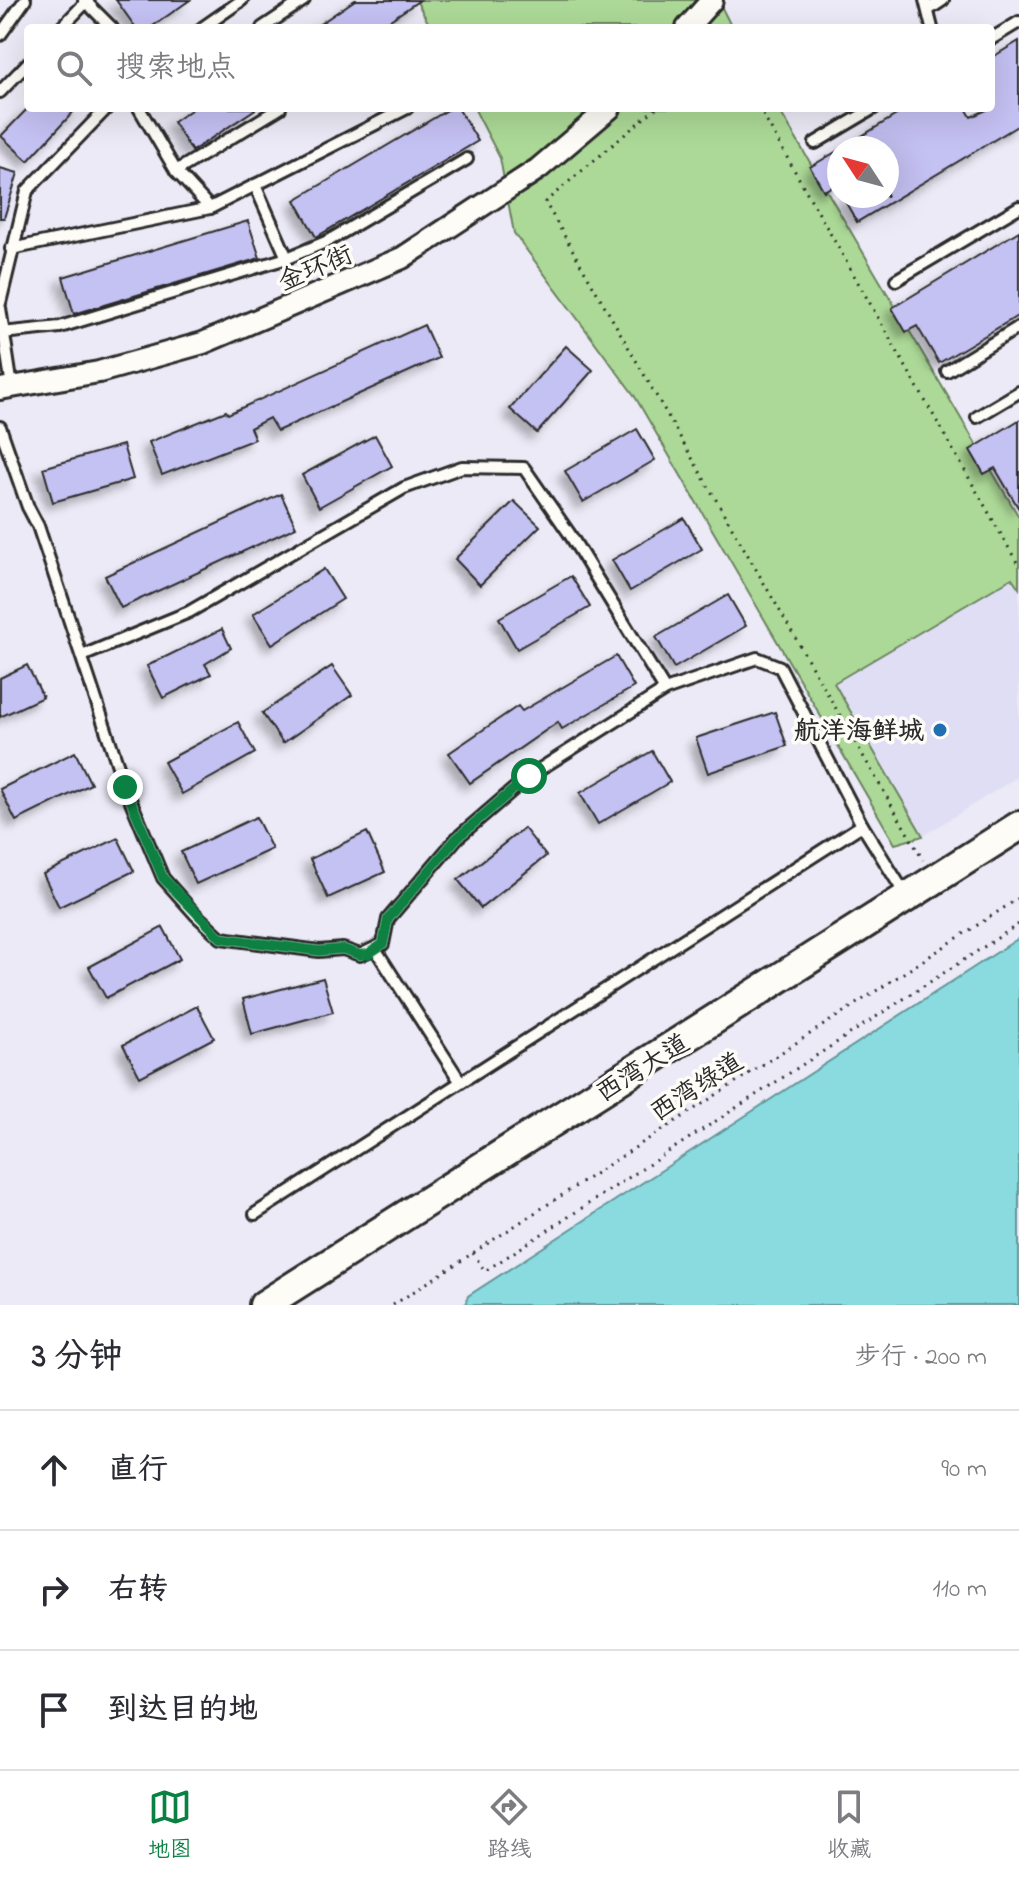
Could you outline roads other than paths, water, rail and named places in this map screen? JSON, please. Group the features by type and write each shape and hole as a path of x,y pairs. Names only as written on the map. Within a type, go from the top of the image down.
{"main road":[{"name":"西湾大道","path":"264,1305 1019,826"}],"street":[{"path":"691,24 712,0"},
{"name":"金环街","path":"6,388 99,372 203,343 402,258 538,169 605,112"}],"lane":[{"path":"0,35 25,0"},
{"path":"208,24 242,0"},
{"path":"268,24 304,0"},
{"path":"926,5 943,0"},
{"path":"65,24 86,1 108,24"},
{"path":"995,37 1019,22"},
{"path":"0,92 24,67"},
{"path":"6,388 0,306 27,191 103,112"},
{"path":"141,112 176,171 210,208"},
{"path":"176,171 273,112"},
{"path":"11,249 210,208 399,112"},
{"path":"815,143 867,112"},
{"path":"2,333 60,327 287,258 328,241 467,159"},
{"path":"255,185 287,258"},
{"path":"896,280 1019,207"},
{"path":"947,371 1019,327"},
{"path":"977,417 1019,392"},
{"path":"0,427 125,787 163,878 221,938 319,951 343,949 360,955 376,950 387,936 388,919 457,838 529,776 665,690 757,658 780,667 862,825 907,898"},
{"path":"82,656 189,612 404,488 462,467 524,468 569,533 665,690"},
{"path":"255,1214 862,825"},
{"path":"376,950 460,1081"}],"water":[{"path":"1019,938 1019,1305 465,1305 468,1296"}],"place":[{"name":"航洋海鲜城","path":"940,730"}]}
